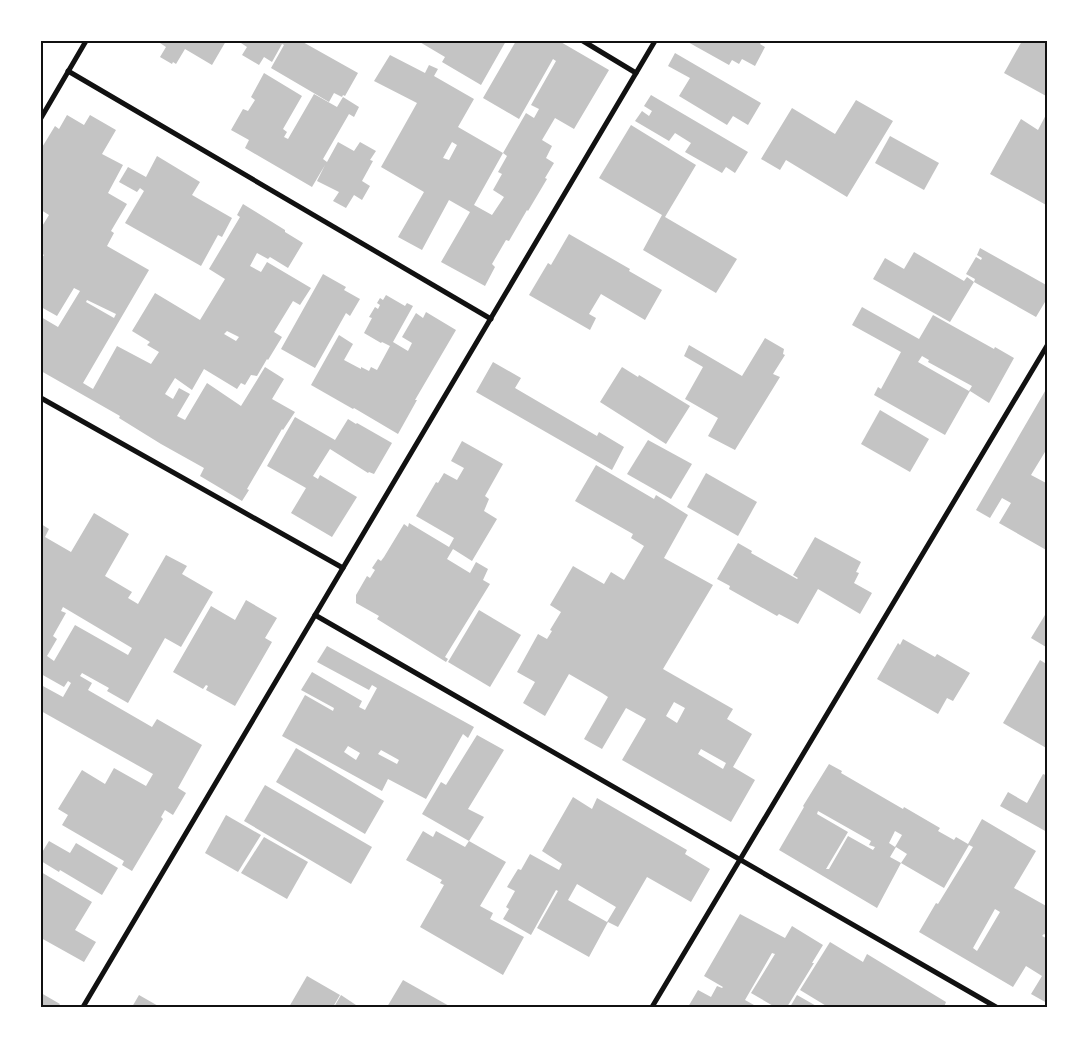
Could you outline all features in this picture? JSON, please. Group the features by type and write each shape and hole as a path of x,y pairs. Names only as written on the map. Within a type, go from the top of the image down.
{"street":[{"path":"41,117 86,41"},
{"path":"583,41 636,73"},
{"path":"83,1007 655,41"},
{"path":"68,71 491,319"},
{"path":"652,1007 1048,344"},
{"path":"41,398 343,568"},
{"path":"315,615 996,1007"}],"building":[{"path":"157,41 226,41 212,65 185,49 176,64 173,62 172,64 160,57 166,47"},
{"path":"238,41 301,41 358,73 345,96 343,95 342,97 334,93 329,102 271,68 284,45 282,44 272,62 264,57 259,65 242,55 247,47"},
{"path":"418,41 506,41 481,85 442,62 445,57"},
{"path":"516,41 559,41 609,70 574,129 555,118 542,140 552,146 546,158 554,163 528,211 509,241 506,240 492,264 495,267 485,286 441,262 470,212 449,200 422,250 398,237 424,192 381,167 417,103 374,81 390,55 425,73 429,65 438,69 434,76 474,99 458,127 503,153 526,113 534,118 539,109 531,105 556,61 553,59 519,119 483,98","holes":["452,142 457,145 449,160 443,158","503,153 507,156 498,172 502,174 493,190 504,197 492,215 474,205"]},
{"path":"686,41 762,41 760,44 765,47 755,66 742,59 739,64 732,60 729,65"},
{"path":"1022,41 1048,41 1048,97 1004,73"},
{"path":"675,53 761,103 748,125 733,116 727,125 679,96 690,78 668,66"},
{"path":"264,73 302,96 283,129 287,132 284,137 288,139 314,94 337,107 343,97 359,107 354,117 349,114 323,159 327,162 338,142 354,151 360,142 376,151 370,160 373,161 362,181 370,186 362,200 354,195 346,208 333,201 339,192 317,181 325,165 312,187 245,148 249,140 231,130 243,109 248,111 255,100 251,97"},
{"path":"651,95 748,152 735,173 726,167 722,173 685,152 691,143 675,133 669,141 635,121 642,111 649,116 652,111 644,106"},
{"path":"856,100 893,121 847,197 786,160 780,170 761,159 792,108 835,134"},
{"path":"1048,111 1048,206 990,174 1021,119 1038,130"},
{"path":"67,115 84,125 90,115 116,130 102,154 123,165 108,193 127,204 111,231 114,233 107,246 149,270 83,383 93,389 117,346 151,364 159,352 147,345 150,342 132,331 155,293 200,320 225,279 209,269 240,217 237,215 243,204 303,243 288,268 270,257 268,259 257,253 250,266 261,272 267,262 311,288 300,305 293,301 274,332 282,337 257,376 251,375 245,385 241,383 237,389 204,369 192,390 175,378 165,394 173,399 179,388 190,394 177,416 185,420 207,383 241,406 265,367 284,379 272,399 295,412 282,429 242,501 200,476 204,468 119,418 120,416 41,371 41,317 58,327 80,291 74,288 57,316 41,307 41,259 44,255 41,253 41,228 49,215 41,210 41,149 55,126 59,129","holes":["87,300 116,314 114,318 86,302","227,331 239,337 236,341 224,334"]},
{"path":"631,125 696,165 665,217 737,259 716,293 643,250 662,215 599,178"},
{"path":"890,136 939,163 924,190 875,163"},
{"path":"157,156 200,182 192,195 232,218 222,237 218,235 201,266 125,223 144,191 140,188 137,192 119,182 128,167 146,177"},
{"path":"569,234 662,290 645,320 601,294 589,314 596,318 590,330 529,295 548,263 551,265"},
{"path":"980,248 1048,286 1048,297 1036,317 974,282 975,279 966,274 976,257 981,260 982,258 977,255"},
{"path":"914,252 964,281 967,277 974,282 950,322 873,279 885,258 904,269"},
{"path":"323,274 346,287 344,290 360,299 350,316 346,313 315,368 281,349"},
{"path":"386,295 405,306 407,303 413,306 393,342 408,351 412,343 402,337 416,313 423,318 426,312 456,330 415,400 417,400 398,434 311,385 339,335 353,344 344,360 361,369 361,367 369,371 371,367 377,370 390,346 364,333 372,318 369,317 375,307 378,309 380,305 377,303 380,298 383,300"},
{"path":"862,307 919,339 933,315 1014,358 989,403 970,391 945,435 874,395 878,387 881,389 901,352 852,325","holes":["922,356 929,360 928,362 972,386 969,391 918,362"]},
{"path":"765,338 784,349 783,354 785,355 773,374 780,377 735,450 708,436 718,418 685,399 703,367 684,356 689,345 742,376"},
{"path":"493,362 521,378 515,388 597,436 599,432 624,447 612,470 476,392"},
{"path":"622,367 638,377 639,375 690,406 666,444 600,402"},
{"path":"1048,386 1048,447 1031,475 1048,484 1048,551 999,523 1011,503 1002,498 990,518 976,510"},
{"path":"880,410 929,439 910,472 861,444"},
{"path":"295,417 335,440 348,419 392,443 374,474 368,473 330,449 313,476 318,479 320,475 357,497 332,537 291,513 306,488 267,466"},
{"path":"648,440 692,464 671,499 627,474"},
{"path":"462,441 503,464 485,496 489,499 484,511 497,519 472,561 453,549 447,559 470,573 476,562 488,569 483,580 490,584 445,657 448,659 446,662 377,619 379,616 356,603 356,595 367,576 370,578 375,570 372,568 378,559 381,561 384,557 404,524 408,527 409,523 449,547 454,538 416,516 436,482 438,483 444,473 457,480 464,468 451,461"},
{"path":"596,465 654,499 656,495 688,515 664,558 713,585 663,669 733,709 727,719 752,734 733,767 755,780 731,822 622,760 646,719 626,708 602,749 584,739 608,697 569,674 545,716 523,703 535,682 517,672 538,634 547,639 552,631 550,630 561,612 550,605 573,566 604,584 611,572 624,580 644,546 631,538 633,534 575,501","holes":["674,702 685,708 677,723 666,716","701,749 726,763 723,769 698,754"]},
{"path":"706,473 757,502 738,536 687,507"},
{"path":"94,513 129,534 105,576 132,592 128,598 138,604 166,555 187,566 182,574 213,592 181,647 165,638 128,703 107,691 109,688 82,673 80,676 92,683 88,690 152,727 157,719 202,745 178,788 186,793 173,815 165,810 161,817 163,819 132,871 122,865 124,861 62,825 68,815 58,809 82,770 105,784 114,768 146,786 153,774 41,711 41,685 63,697 71,683 68,681 64,687 41,674 41,600 43,596 41,595 41,524 49,529 45,537 71,552","holes":["63,607 132,648 128,655 75,625 54,661 47,656 57,639 53,636 66,613 61,611"]},
{"path":"815,537 861,562 856,572 859,573 854,583 872,593 860,614 818,589 798,624 779,614 777,616 729,589 730,586 717,579 738,543 752,551 751,553 797,579 793,575"},
{"path":"246,600 277,618 265,638 272,642 235,706 206,690 208,686 206,685 203,689 173,672 211,606 235,620"},
{"path":"479,610 521,635 490,687 448,662"},
{"path":"1048,610 1048,646 1046,647 1031,638"},
{"path":"903,639 935,657 937,654 970,673 953,701 947,698 938,714 877,679 898,643 900,645"},
{"path":"327,646 474,727 468,738 463,734 426,799 388,779 382,791 282,736 305,695 333,711 334,708 301,690 312,672 362,701 359,707 365,710 377,688 372,685 369,690 317,662","holes":["348,746 360,753 356,760 344,752","381,750 399,760 397,764 378,754"]},
{"path":"1040,660 1048,665 1048,749 1003,723"},
{"path":"477,735 504,750 468,809 484,817 469,841 422,814 441,782 446,785"},
{"path":"296,748 384,801 365,834 276,782"},
{"path":"829,764 903,809 904,807 940,828 938,831 954,840 956,837 968,844 982,819 1036,851 1014,888 1048,907 1048,936 1044,934 1042,936 1048,939 1047,1003 1031,994 1042,976 1026,966 1013,987 919,932 973,847 969,845 944,888 901,863 877,908 779,850","holes":["818,811 871,841 869,845 875,847 873,850 848,836 829,869 826,869 848,832 817,814","895,831 902,835 895,847 889,843","896,847 907,854 901,863 890,857","995,909 1000,912 977,951 973,948"]},
{"path":"1043,774 1048,776 1047,832 1000,806 1008,792 1027,803"},
{"path":"265,785 372,847 351,884 244,821"},
{"path":"573,797 592,809 597,798 687,850 685,854 710,869 691,902 647,877 618,927 608,922 589,957 537,928 558,891 556,890 531,935 503,919 509,909 506,907 515,891 507,887 518,869 521,870 530,854 559,870 562,864 542,851","holes":["577,884 616,907 607,922 568,900"]},
{"path":"226,815 261,835 238,872 205,853"},
{"path":"423,831 433,837 436,831 465,847 469,841 506,862 480,906 493,913 490,919 524,937 503,975 420,927 444,885 440,883 442,880 406,860"},
{"path":"264,837 308,862 287,899 241,873"},
{"path":"49,841 70,853 76,843 118,868 102,895 41,861 41,854"},
{"path":"41,872 92,902 75,930 96,942 84,962 41,938"},
{"path":"740,914 785,938 792,926 823,945 787,1007 775,1007 751,993 775,954 772,953 745,1000 754,1005 753,1007 688,1007 698,990 711,997 717,986 723,987 704,976"},
{"path":"830,942 863,962 867,954 946,1002 944,1007 828,1007 800,990"},
{"path":"307,976 340,995 333,1007 289,1007"},
{"path":"403,980 451,1007 387,1007"},
{"path":"41,993 60,1004 58,1007 41,1007"},
{"path":"139,995 160,1007 132,1007"},
{"path":"341,995 359,1007 334,1007"},
{"path":"797,995 818,1007 790,1007"}]}
